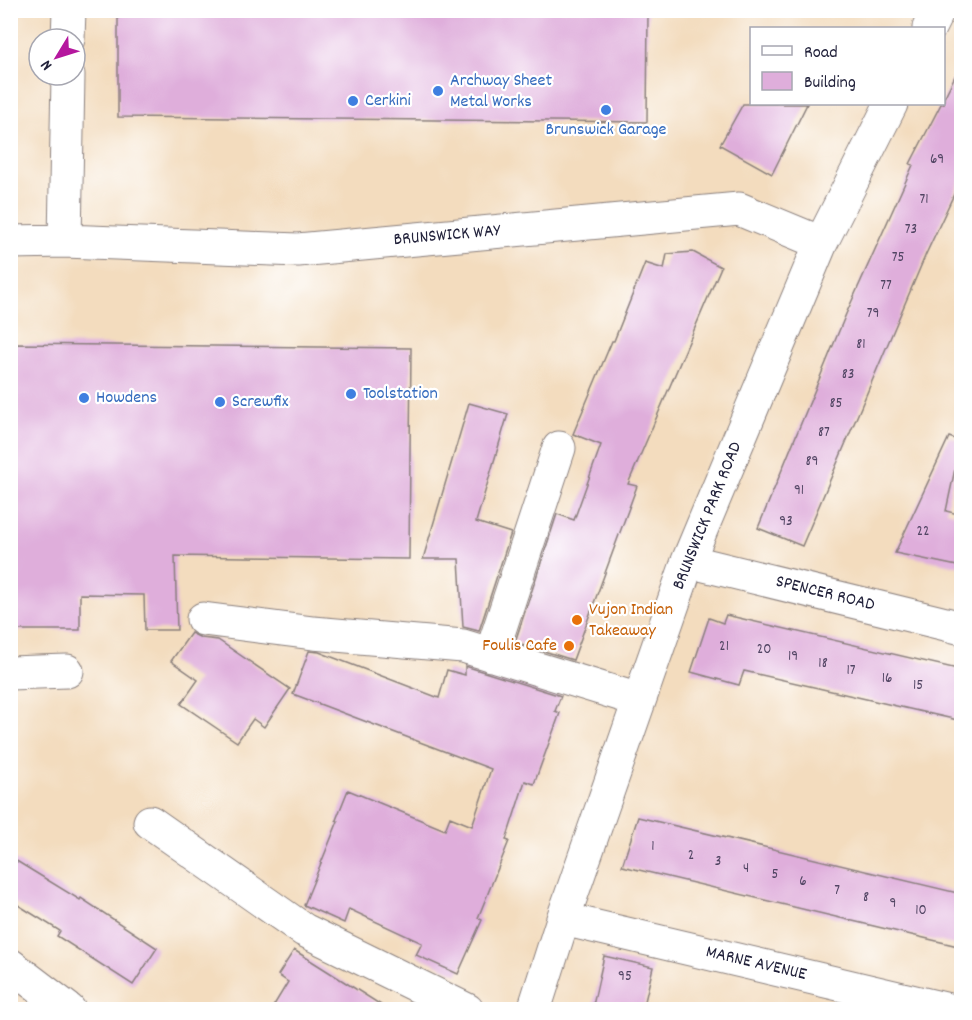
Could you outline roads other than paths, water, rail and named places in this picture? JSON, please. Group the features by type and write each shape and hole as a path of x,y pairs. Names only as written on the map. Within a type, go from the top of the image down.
{"street":[{"path":"68,27 69,10"},
{"path":"929,27 938,10"},
{"path":"65,241 68,87"},
{"name":"BRUNSWICK PARK ROAD","path":"534,1010 563,919 687,561 821,243 890,105"},
{"name":"BRUNSWICK WAY","path":"10,242 65,241 298,250 739,209 821,243"},
{"path":"491,655 559,448"},
{"name":"SPENCER ROAD","path":"687,561 962,628"},
{"path":"203,619 313,633 463,646 639,700"},
{"path":"10,673 67,670"},
{"path":"150,822 304,930 468,1010"},
{"name":"MARNE AVENUE","path":"563,919 950,1010"},
{"path":"10,965 69,1010"}],"place":[{"name":"Archway Sheet Metal Works","path":"438,91"},
{"name":"Cerkini","path":"353,101"},
{"name":"Brunswick Garage","path":"606,110"},
{"name":"Toolstation","path":"351,394"},
{"name":"Howdens","path":"84,398"},
{"name":"Screwfix","path":"220,402"},
{"name":"Vujon Indian Takeaway","path":"577,620"},
{"name":"Foulis Cafe","path":"569,646"}]}
